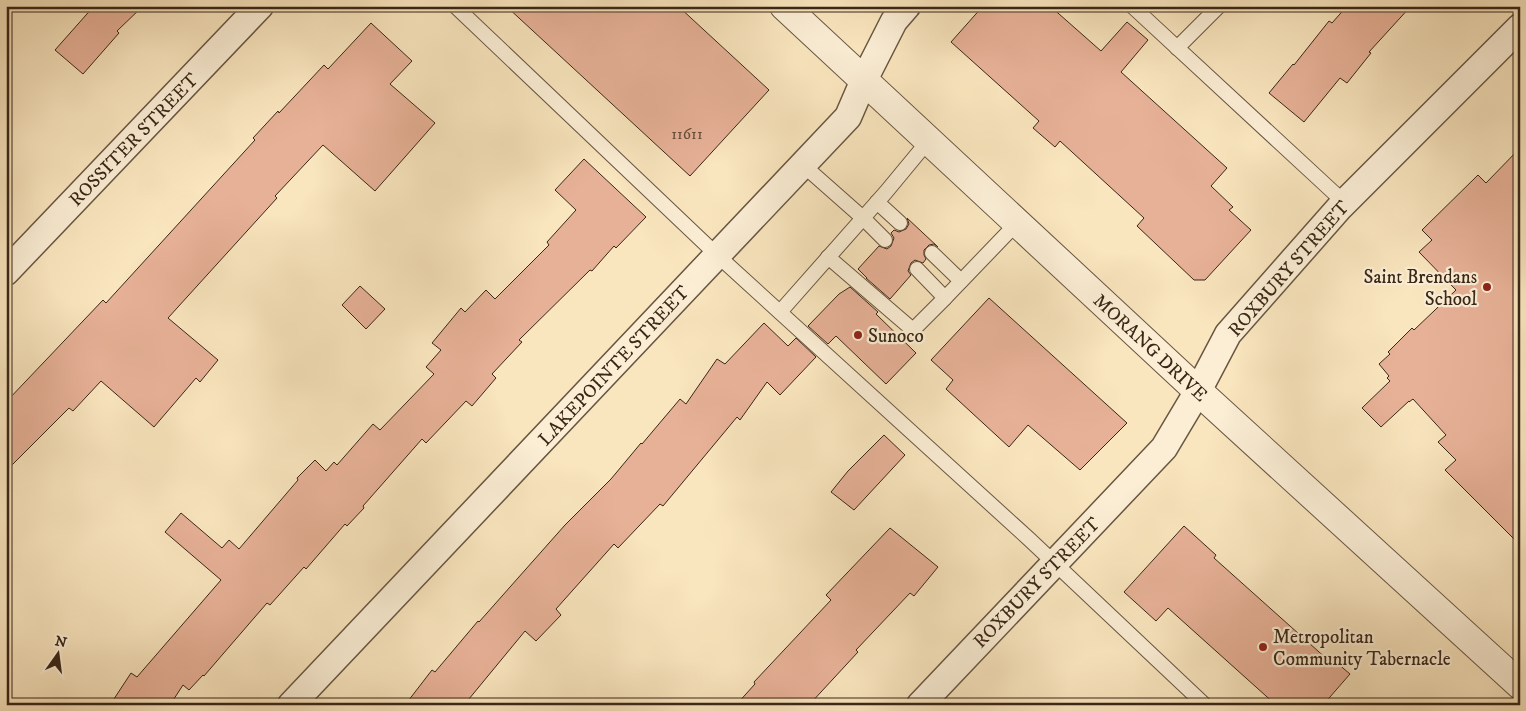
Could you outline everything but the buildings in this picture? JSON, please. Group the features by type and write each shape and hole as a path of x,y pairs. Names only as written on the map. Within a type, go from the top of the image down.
{"street":[{"name":"ROSSITER STREET","path":"6,272 260,6"},
{"name":"MORANG DRIVE","path":"784,6 1198,391 1517,676"},
{"name":"LAKEPOINTE STREET","path":"291,705 848,117 864,80 894,21 907,6"},
{"name":"ROXBURY STREET","path":"920,705 1164,448 1198,391 1228,334 1344,203 1520,27"}],"lane":[{"path":"455,6 717,255 1054,563 1205,705"},
{"path":"1132,6 1344,203"},
{"path":"1177,48 1219,6"},
{"path":"780,312 864,218 928,140"},
{"path":"803,165 864,218 885,240"},
{"path":"877,202 900,224"},
{"path":"828,257 914,330 1018,223"},
{"path":"932,254 961,281"},
{"path":"917,269 945,298"}],"place":[{"name":"Saint Brendans School","path":"1487,287"},
{"name":"Sunoco","path":"858,335"},
{"name":"Metropolitan Community Tabernacle","path":"1263,647"}]}
